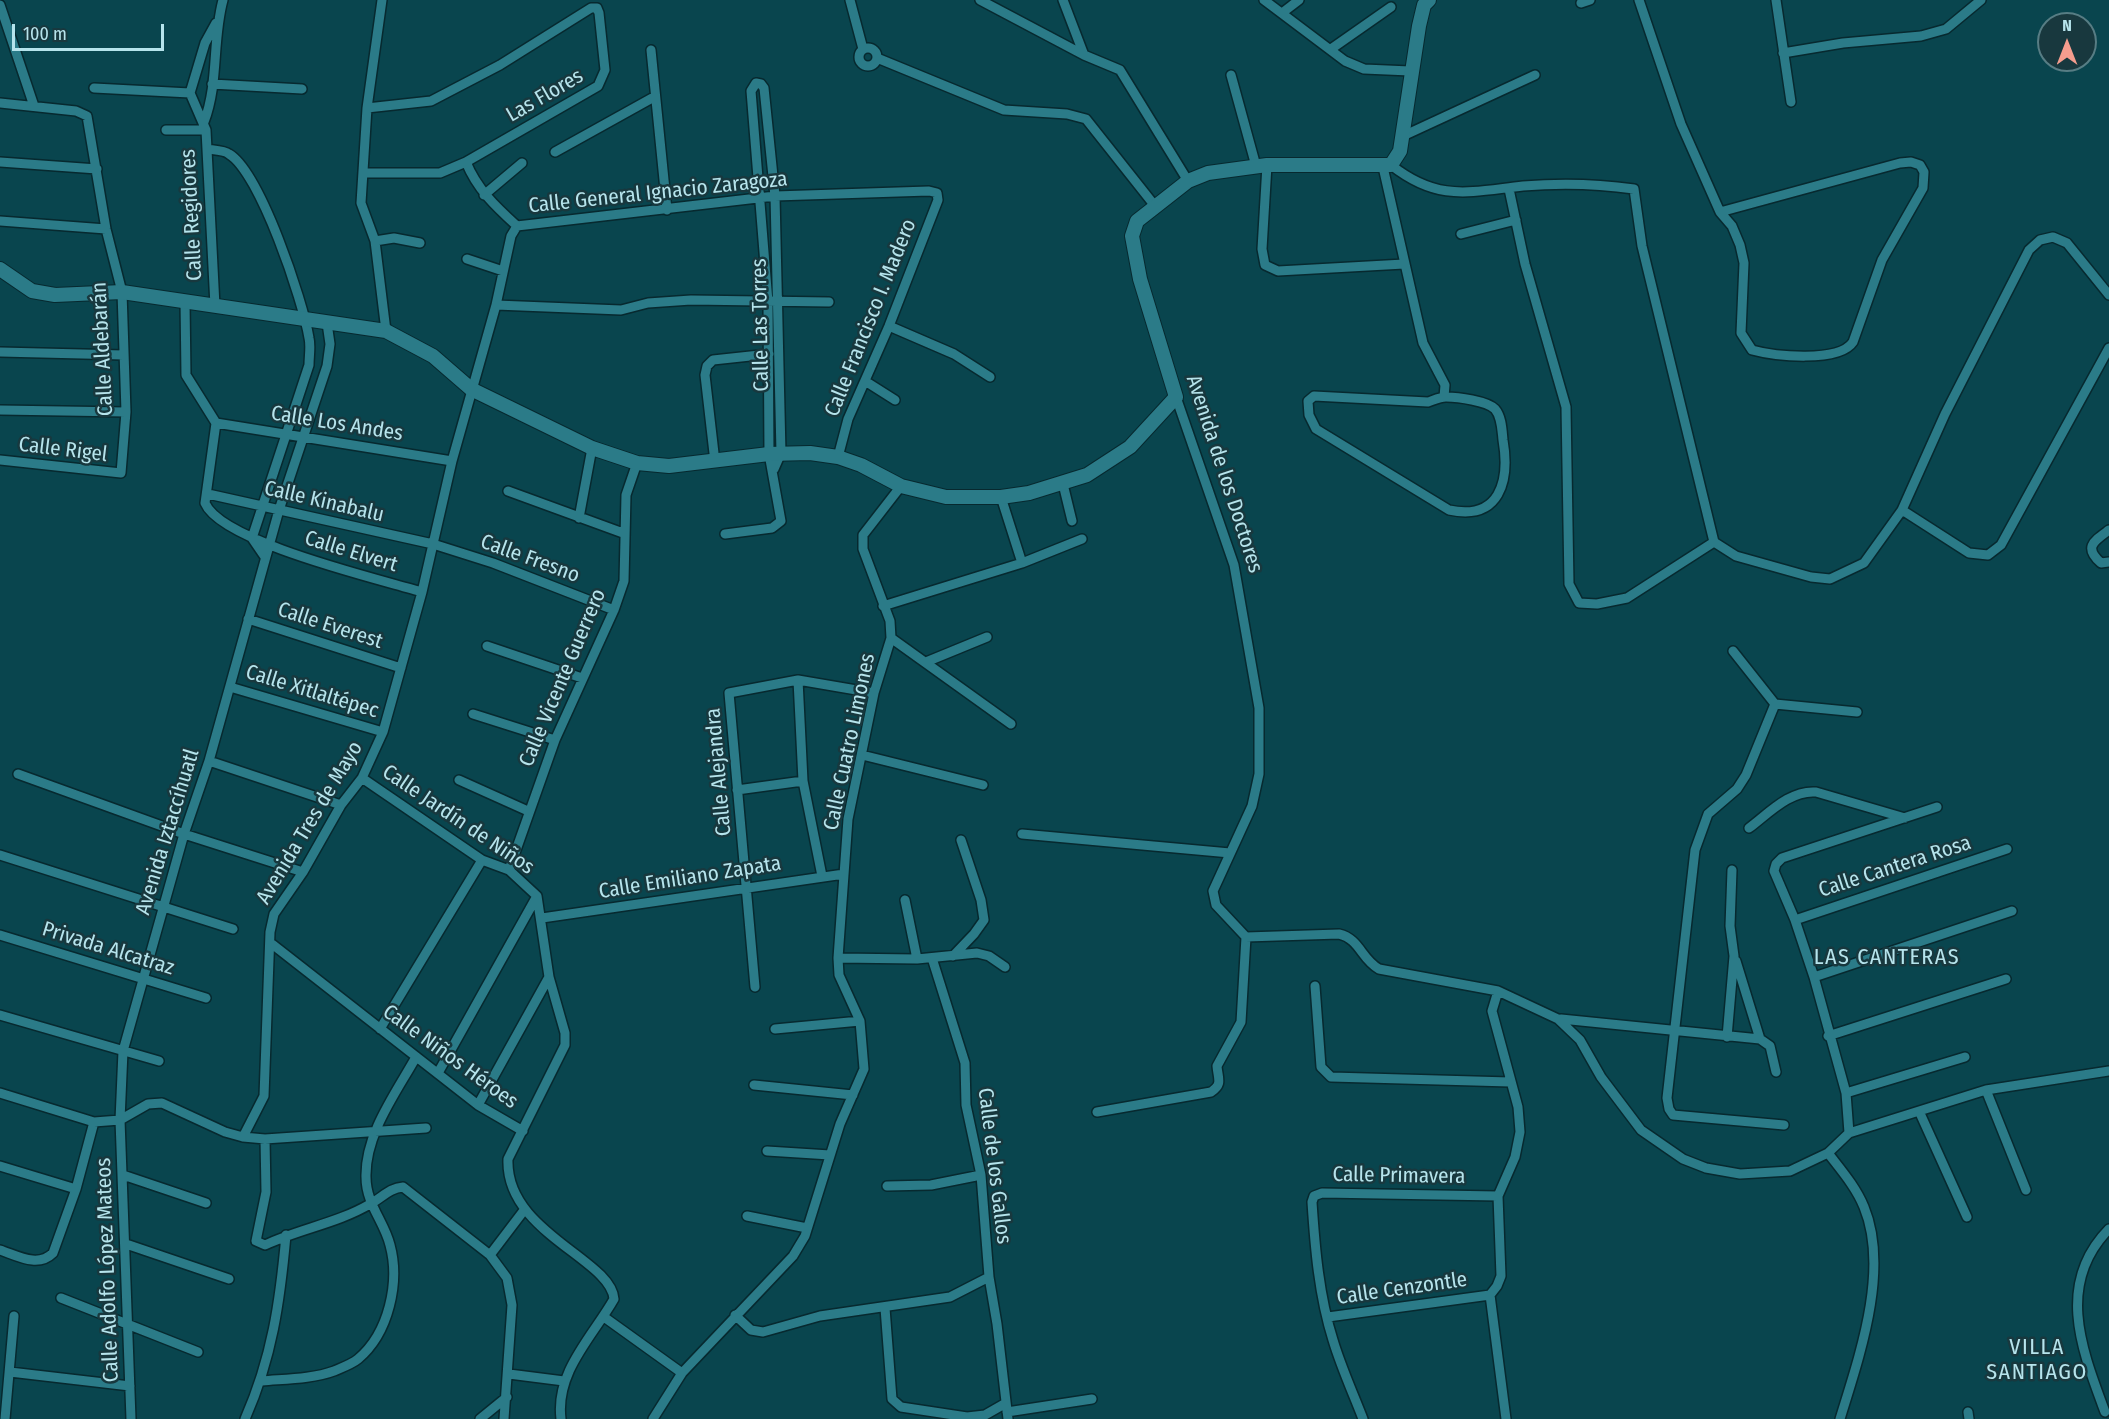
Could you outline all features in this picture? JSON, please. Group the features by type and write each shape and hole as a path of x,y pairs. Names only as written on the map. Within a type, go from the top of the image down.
{"main road":[{"path":"1387,166 1400,151 1410,71 1424,2"},
{"name":"Avenida de los Doctores","path":"1176,397 1140,279 1132,236 1137,221 1188,181 1208,173 1262,165 1387,166"},
{"path":"0,269 32,291 55,295 122,292 386,332 433,356 471,389 592,448 638,463 669,466 775,454 838,457 861,465 901,486 946,497 1001,497 1063,484 1108,464 1130,447 1176,397"}],"street":[{"name":"Calle Regidores","path":"205,126 190,93 198,61 216,23 223,0"},
{"path":"382,0 367,108 361,203 375,241 386,332"},
{"path":"850,0 863,49 859,58 865,66 871,66 877,58"},
{"path":"980,0 1084,55 1120,70 1188,181"},
{"path":"1063,0 1084,55"},
{"path":"1264,0 1345,61 1364,69 1410,71"},
{"path":"1282,14 1299,0"},
{"path":"1639,0 1681,124 1720,212 1732,226 1744,263 1739,318 1744,342 1752,350 1773,356 1835,354 1848,350 1853,342 1882,260 1923,188 1924,172 1920,165 1911,162 1900,163 1720,212"},
{"path":"1776,0 1791,102"},
{"path":"1783,53 1921,36 1946,28 1982,0"},
{"path":"0,5 34,106 0,103"},
{"path":"1331,49 1391,7"},
{"name":"Las Flores","path":"363,173 440,174 466,162 598,86 605,70 597,8 591,8 500,65 431,101 367,108"},
{"name":"Calle Regidores","path":"215,306 205,126 212,84 216,23"},
{"path":"863,49 873,49 877,58 1004,110 1067,114 1086,119 1155,206"},
{"path":"651,50 667,210"},
{"path":"1231,75 1262,165 1262,249 1265,265 1278,271 1404,264"},
{"path":"1403,136 1534,75"},
{"name":"Calle Las Torres","path":"756,83 764,88 775,196 779,300 775,454 768,302 751,91 756,83"},
{"path":"212,84 302,89"},
{"path":"94,88 190,93"},
{"path":"555,152 654,97"},
{"name":"Calle Aldebarán","path":"34,106 76,111 87,116 106,229 122,292 126,412 121,473"},
{"path":"166,130 205,126"},
{"path":"207,149 229,153 244,168 277,233 306,320 310,341 309,365 252,538 266,557"},
{"path":"0,162 97,170"},
{"path":"466,162 484,195 516,226"},
{"path":"484,195 522,163"},
{"path":"1387,166 1410,180 1434,189 1466,194 1553,185 1634,189 1642,246 1714,542 1736,556 1811,578 1830,579 1864,563 1902,510 1945,414 2029,250 2040,240 2053,237 2067,243 2109,295"},
{"path":"1387,166 1404,264 1423,343 1445,385 1444,396"},
{"path":"1509,189 1525,264 1566,406 1569,584 1579,603 1597,604 1627,598 1714,542"},
{"name":"Calle General Ignacio Zaragoza","path":"471,389 496,305 511,236 516,226 775,196 929,191 937,193"},
{"name":"Calle Francisco I. Madero","path":"838,457 848,419 889,326 938,200 937,193"},
{"path":"1461,234 1516,220"},
{"path":"0,221 106,229"},
{"path":"375,241 394,238 420,243"},
{"path":"467,259 503,271"},
{"path":"496,305 621,310 648,303 691,300 829,302"},
{"path":"185,302 186,375 216,423 208,494"},
{"name":"Avenida Iztaccíhuatl","path":"120,1120 123,1051 184,834 209,761 279,510 327,366 330,344 327,323"},
{"path":"889,326 954,354 990,377"},
{"path":"1902,510 1969,553 1988,555 2001,545 2109,348"},
{"path":"0,352 124,355"},
{"path":"715,462 705,375 707,366 713,360 769,354"},
{"path":"865,381 895,400"},
{"name":"Avenida Tres de Mayo","path":"243,1137 264,1096 272,944 270,932 274,914 303,872 341,805 362,778 383,732 422,592 471,389"},
{"path":"1314,396 1428,402 1444,396 1486,404 1495,409 1500,418 1506,457 1503,487 1498,497 1486,506 1472,511 1449,510 1326,437 1316,429 1309,415 1308,401 1314,396"},
{"name":"Avenida de los Doctores","path":"1176,397 1234,565 1259,708 1259,774 1252,806 1213,891 1216,905 1246,938"},
{"path":"0,410 126,412"},
{"name":"Calle Los Andes","path":"216,423 452,461"},
{"path":"579,518 592,448"},
{"path":"725,534 777,526 781,520 774,469 775,454"},
{"name":"Calle Rigel","path":"0,460 121,473"},
{"name":"Calle Vicente Guerrero","path":"509,870 555,740 614,610 624,581 623,533 626,495 638,463"},
{"path":"1063,484 1072,521"},
{"name":"Calle Cuatro Limones","path":"653,1419 682,1373 793,1256 807,1228 830,1155 864,1069 860,1021 839,975 838,958 848,819 874,693 891,639 890,621 863,549 863,535 901,486"},
{"path":"508,491 623,533"},
{"name":"Calle Kinabalu","path":"208,494 433,544"},
{"name":"Calle Elvert","path":"208,494 206,503 209,512 218,520 269,546 422,592"},
{"path":"1001,497 1022,563"},
{"path":"2109,530 2094,541 2091,550 2093,556 2101,563 2109,562"},
{"path":"883,606 1022,563 1082,539"},
{"name":"Calle Fresno","path":"433,544 493,563 614,610"},
{"name":"Calle Everest","path":"248,619 401,668"},
{"path":"926,662 987,637"},
{"path":"891,639 1011,724"},
{"path":"487,646 582,678"},
{"path":"1732,651 1775,704 1857,712"},
{"path":"798,680 803,781 822,876"},
{"name":"Calle Alejandra","path":"755,987 749,887 737,790 729,693 798,680 874,693"},
{"name":"Calle Xitlaltépec","path":"230,687 383,732"},
{"path":"1775,704 1746,775 1737,789 1708,814 1695,850 1667,1098 1673,1115 1784,1125"},
{"path":"473,714 555,740"},
{"path":"862,755 983,785"},
{"path":"209,761 341,805"},
{"path":"18,774 184,834 303,872"},
{"name":"Calle Jardín de Niños","path":"362,778 482,860 509,870 537,896 549,977 565,1033 565,1045 523,1131"},
{"path":"459,780 528,811"},
{"path":"737,790 803,781"},
{"path":"1749,828 1795,794 1805,791 1905,818"},
{"path":"1848,1134 1846,1093 1828,1036 1814,978 1795,920 1774,871 1776,864 1782,858 1936,807"},
{"path":"1022,834 1230,853"},
{"path":"953,956 984,920 981,900 961,840"},
{"name":"Calle Cantera Rosa","path":"1795,920 2007,849"},
{"path":"0,855 233,928"},
{"path":"380,1029 482,860"},
{"path":"1732,870 1730,926 1734,956 1760,1040"},
{"name":"Calle Emiliano Zapata","path":"542,918 844,874"},
{"path":"438,1073 537,896"},
{"path":"905,900 917,959"},
{"path":"1814,978 2013,911"},
{"path":"1097,1112 1211,1092 1218,1087 1221,1081 1217,1066 1241,1022 1244,1010 1246,938 1339,934 1350,937 1357,943 1363,956 1379,969 1498,991 1558,1019 1580,1040 1601,1077 1641,1130 1683,1159 1722,1172 1770,1174 1790,1171 1828,1153 1848,1134 1919,1111 1986,1090 2109,1071"},
{"name":"Privada Alcatraz","path":"0,935 206,998"},
{"name":"Calle Niños Héroes","path":"272,944 478,1104 523,1131 508,1159 507,1176 512,1190 525,1209 549,1234 609,1283 614,1299 604,1317"},
{"path":"838,958 917,959 977,953 990,956 1005,967"},
{"path":"1727,1037 1734,956"},
{"name":"Calle de los Gallos","path":"932,958 965,1063 966,1105 981,1175 989,1277 998,1324 1007,1411"},
{"path":"478,1104 549,977"},
{"path":"1828,1036 2006,980"},
{"path":"1315,986 1321,1067 1331,1077 1510,1082"},
{"name":"Calle Cenzontle","path":"1363,1419 1333,1340 1328,1317 1490,1295 1501,1276 1498,1197 1515,1157 1520,1132 1518,1107 1492,1011 1498,991"},
{"path":"0,1015 159,1061"},
{"path":"1558,1019 1760,1040 1770,1046 1776,1072"},
{"path":"775,1029 860,1021"},
{"path":"262,1381 332,1372 358,1359 376,1336 393,1292 394,1262 389,1241 370,1204 366,1176 374,1133 416,1057"},
{"path":"1846,1093 1965,1057"},
{"path":"754,1084 853,1095"},
{"path":"1986,1090 2026,1190"},
{"path":"0,1093 94,1122 120,1120 148,1104 162,1103 225,1132 243,1137 266,1139 426,1128"},
{"path":"1919,1111 1967,1217"},
{"name":"Calle Adolfo López Mateos","path":"120,1120 131,1419"},
{"path":"0,1250 36,1262 46,1261 53,1253 76,1189 94,1122"},
{"path":"266,1139 266,1192 256,1241 265,1245 370,1204 393,1188 403,1187 490,1256 507,1278 512,1305 509,1374 504,1419"},
{"path":"767,1151 830,1155"},
{"path":"1828,1153 1852,1184 1864,1208 1871,1237 1874,1268 1872,1294 1840,1419"},
{"path":"0,1166 76,1189"},
{"path":"123,1174 206,1203"},
{"path":"887,1186 931,1185 981,1175"},
{"name":"Calle Primavera","path":"1328,1317 1316,1259 1312,1202 1314,1196 1322,1193 1498,1197"},
{"path":"490,1256 525,1209"},
{"path":"747,1216 807,1228"},
{"path":"2105,1412 2083,1352 2078,1329 2080,1277 2087,1258 2109,1229"},
{"path":"245,1419 262,1381 280,1300 286,1235"},
{"path":"126,1244 229,1279"},
{"path":"735,1315 751,1330 763,1332 820,1316 950,1297 989,1277"},
{"path":"1490,1295 1506,1419"},
{"path":"61,1298 198,1352"},
{"path":"885,1308 892,1399 901,1407 968,1417 1092,1399"},
{"path":"5,1419 4,1393 10,1372 14,1316"},
{"path":"561,1419 564,1381 576,1357 604,1317 682,1373"},
{"path":"10,1372 130,1386"},
{"path":"509,1374 564,1381"},
{"path":"480,1419 507,1397"}],"district":[{"name":"LAS CANTERAS","path":"1887,958"},
{"name":"VILLA SANTIAGO","path":"2037,1360"}]}
